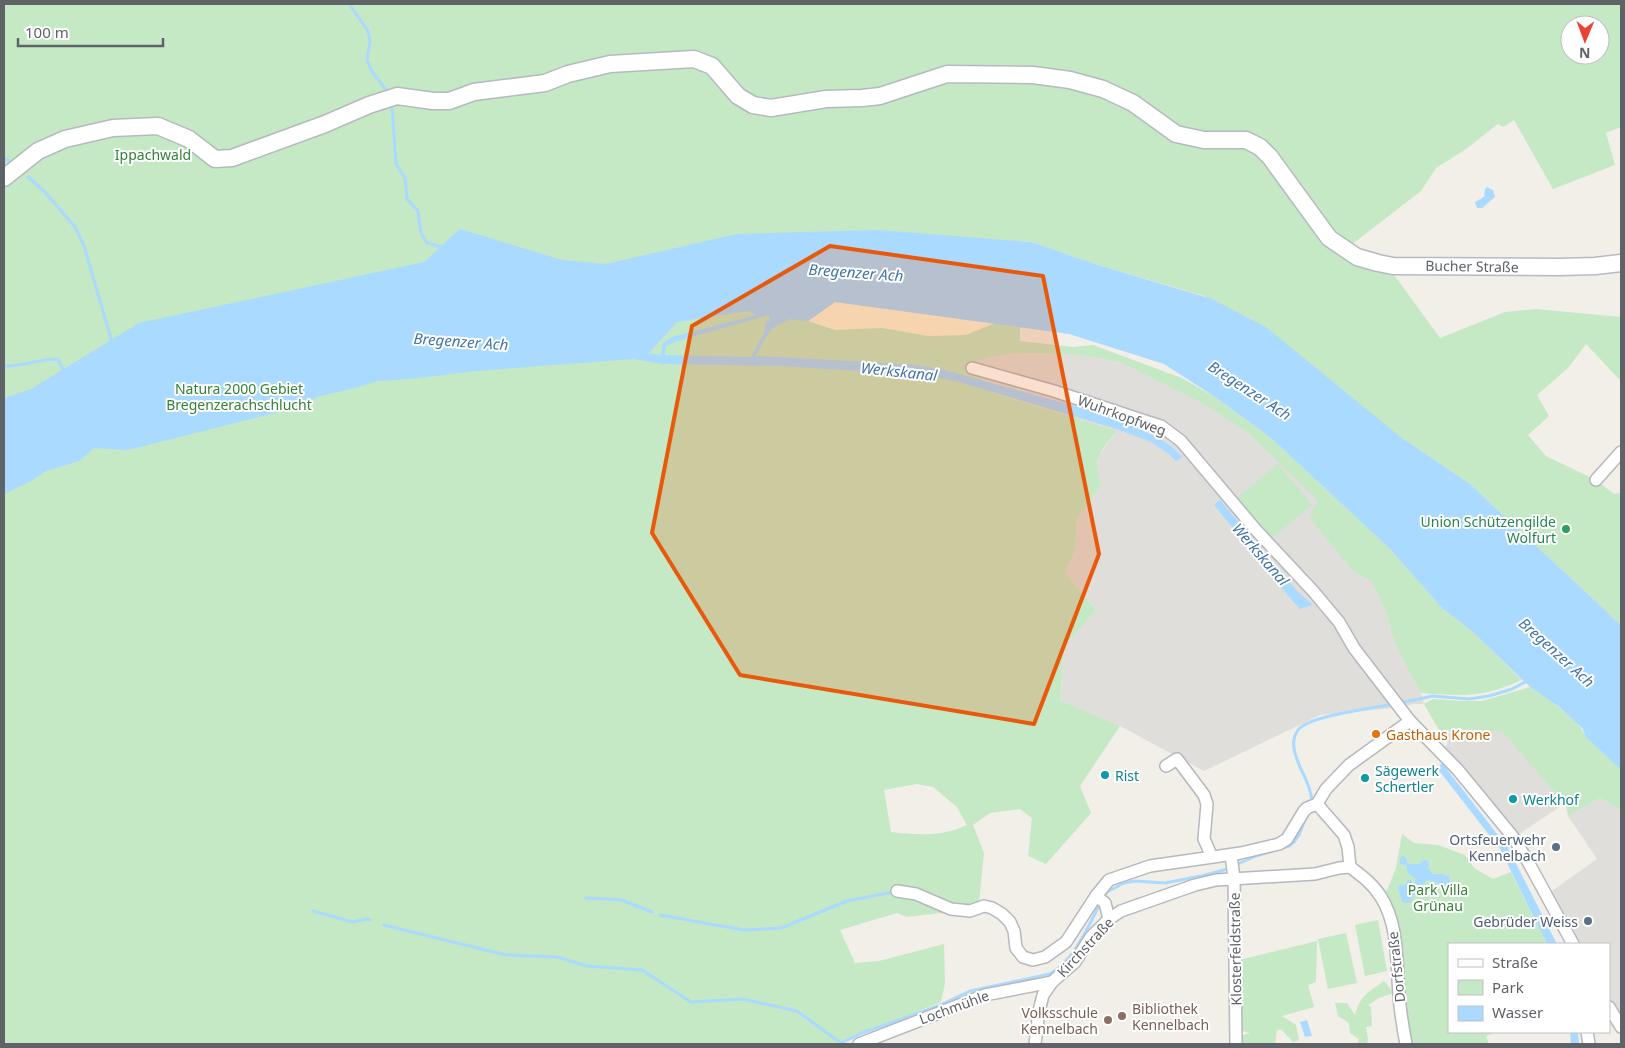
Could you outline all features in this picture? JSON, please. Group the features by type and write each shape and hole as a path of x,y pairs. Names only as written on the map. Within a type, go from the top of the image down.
{"street":[{"name":"Bucher Straße","path":"4,178 38,151 65,139 113,128 158,126 189,139 215,159 232,158 396,96 449,100 474,92 545,83 568,74 610,64 694,58 712,66 738,96 753,105 771,108 826,99 880,96 946,74 1033,75 1070,80 1103,89 1133,103 1176,134 1204,140 1246,140 1260,146 1330,238 1357,257 1394,266 1559,267 1621,263"},
{"name":"Wuhrkopfweg","path":"972,368 1054,391 1161,426 1171,433 1194,456 1256,530 1318,597 1339,622 1354,648 1410,721 1460,773 1513,837 1528,860 1572,943"},
{"path":"1596,480 1621,452"},
{"path":"897,891 916,894 952,909 970,912 984,906 992,908 1010,922 1014,932 1016,948 1023,958 1033,960 1045,957 1066,942 1100,899 1109,880 1134,871 1168,863 1212,857 1231,857 1279,844 1287,839 1326,789 1349,766 1410,721"},
{"path":"1166,766 1177,759 1204,795 1207,804 1204,838 1212,857"},
{"path":"1313,806 1344,835 1348,847 1350,867"},
{"name":"Klosterfeldstraße","path":"1231,857 1234,876 1236,1044"},
{"name":"Kirchstraße","path":"1036,1044 1039,1010 1043,995 1052,982 1075,962 1090,937 1108,919 1121,912 1195,885 1234,876 1269,877 1315,874 1350,867"},
{"name":"Dorfstraße","path":"1350,867 1370,883 1380,896 1390,917 1396,951 1399,997 1406,1044"},
{"path":"1100,899 1108,919"},
{"name":"Lochmühle","path":"859,1044 984,995 1052,982"},
{"path":"1610,1009 1621,1027"}],"highlighted area":[{"path":"830,246 1043,276 1099,554 1034,724 740,675 652,533 692,326"}],"shaded area":[{"path":"1018,353 1073,354 1120,362 1207,406 1248,433 1319,501 1353,571 1372,582 1386,612 1392,634 1421,693 1424,704 1320,715 1204,771 1120,726 1060,702 1064,647 1096,610 1065,573 1075,551 1077,518 1102,484 1096,472 1099,455 1117,431 988,391 971,362 988,357"},
{"path":"1457,729 1502,730 1564,804 1516,836 1444,748 1448,743 1440,732"},
{"path":"1600,798 1621,810 1621,1021 1610,1004 1610,943 1574,943 1548,894 1597,859 1568,816"}],"green space":[{"path":"4,4 1621,4 1621,127 1606,133 1615,165 1553,189 1514,120 1503,127 1498,124 1466,149 1436,168 1421,191 1342,252 1389,268 1440,338 1505,312 1536,309 1621,317 1621,378 1619,379 1586,344 1568,368 1537,395 1549,416 1528,435 1546,456 1596,480 1614,494 1621,493 1621,625 1470,484 1398,435 1204,296 1095,264 1032,242 1020,241 1020,341 1073,347 1093,345 1182,378 1218,399 1271,438 1390,549 1443,609 1473,632 1522,680 1484,693 1450,695 1421,693 1401,655 1392,634 1386,612 1372,582 1353,571 1309,517 1318,501 1248,433 1207,406 1120,362 1073,354 1018,353 988,357 971,363 988,391 1117,431 1099,455 1097,468 1102,484 1077,518 1075,551 1065,573 1096,610 1064,647 1060,701 1120,726 1080,786 1091,813 1046,864 1028,856 1032,818 1020,809 990,813 973,825 984,853 979,903 948,912 907,917 897,913 840,930 855,963 879,961 944,944 945,983 941,1002 837,1044 4,1044","holes":["917,784 933,787 957,807 967,825 948,832 930,834 891,832 884,790"]},
{"path":"1278,464 1312,505 1271,539 1237,498"},
{"path":"1530,687 1570,716 1585,736 1621,770 1621,810 1600,798 1568,816 1566,806 1502,731 1457,729 1440,732 1424,704 1433,699 1482,701"},
{"name":"Park Villa Grünau","path":"1402,834 1414,843 1438,845 1465,855 1474,868 1493,879 1511,872 1546,943 1448,943 1448,1033 1494,1033 1486,1036 1489,1044 1409,1044 1397,919 1386,893 1396,868"},
{"path":"1378,920 1387,971 1365,976 1355,925"},
{"path":"1346,933 1357,983 1328,989 1318,939"},
{"path":"1317,941 1316,982 1308,985 1314,1007 1282,1016 1296,1025 1299,1040 1293,1042 1282,1030 1277,1030 1275,1044 1239,1044 1240,1036 1250,1033 1242,1031 1241,1028 1239,960"},
{"path":"1384,981 1394,993 1379,998 1368,1005 1371,1007 1372,1026 1366,1027 1367,1044 1358,1044 1359,1039 1350,1033 1349,1023 1338,1016 1335,1003 1347,1003 1355,1015 1362,998"}],"sand":[{"path":"835,302 995,323 966,335 928,336 882,328 835,330 808,321"}],"water":[{"path":"1487,187 1493,190 1495,197 1482,208 1477,208 1475,202 1484,197"},
{"path":"460,229 562,260 606,264 737,234 878,230 1032,242 1095,264 1212,299 1267,328 1398,435 1470,484 1621,625 1621,770 1585,736 1583,729 1559,707 1530,687 1473,632 1443,609 1390,549 1271,438 1218,399 1164,364 1069,334 835,302 808,321 790,319 771,329 755,356 906,364 941,369 1120,420 1159,438 1183,457 1176,461 1151,442 1117,429 959,382 926,375 780,366 662,364 633,359 476,371 378,381 320,396 287,410 128,450 94,448 79,461 46,471 31,481 4,494 4,398 31,389 139,323 424,262","holes":["748,311 756,315 672,337 663,343 661,355 649,353 677,322","769,315 770,320 766,322 764,333 751,357 665,355 666,346 674,342"]},
{"name":"Werkskanal","path":"1220,500 1298,592 1313,605 1300,609 1290,598 1214,505"},
{"path":"1442,763 1508,848 1556,943 1547,943 1500,849 1437,768"},
{"path":"1403,856 1407,859 1408,864 1419,864 1424,860 1428,861 1429,866 1426,868 1430,869 1432,874 1449,876 1450,882 1447,886 1441,887 1436,882 1426,880 1424,884 1418,885 1409,903 1402,902 1398,890 1399,886 1401,884 1404,886 1408,880 1411,880 1413,885 1416,879 1408,872 1407,865 1400,864 1400,858"},
{"path":"1307,1020 1312,1036 1305,1037 1300,1022"},
{"path":"1570,1033 1578,1033 1579,1044 1571,1044"}],"waterway":[{"path":"349,4 368,31 370,41 367,60 372,72 388,92"},
{"path":"392,107 396,164 405,178 407,199 418,211 421,233 427,243 443,247"},
{"path":"4,158 14,164"},
{"path":"28,177 44,191 75,227 84,246 112,342"},
{"path":"4,366 58,359 64,372"},
{"path":"1400,703 1433,696 1469,699 1489,696 1512,689 1527,681"},
{"path":"1312,804 1310,790 1294,750 1294,739 1298,730 1304,725 1327,717 1394,704"},
{"path":"839,1044 862,1033 938,1006 970,991 1050,974 1060,967 1076,948 1107,892 1124,883 1135,881 1165,883 1201,876 1224,870 1256,856 1289,846 1299,835 1306,817"},
{"path":"660,915 744,930 781,928 847,901 893,892"},
{"path":"586,898 621,900 652,912"},
{"path":"313,911 353,922 370,920"},
{"path":"384,925 506,955 557,957 587,966 642,970 691,1002 743,999 797,1011 841,1043"},
{"path":"1033,1019 1036,1001"}],"place":[{"name":"Union Schützengilde Wolfurt","path":"1566,529"},
{"name":"Gasthaus Krone","path":"1376,734"},
{"name":"Rist","path":"1105,775"},
{"name":"Sägewerk Schertler","path":"1365,778"},
{"name":"Werkhof","path":"1513,799"},
{"name":"Ortsfeuerwehr Kennelbach","path":"1556,847"},
{"name":"Gebrüder Weiss","path":"1588,921"},
{"name":"Bibliothek Kennelbach","path":"1122,1016"},
{"name":"Volksschule Kennelbach","path":"1108,1020"}],"park label":[{"name":"Ippachwald","path":"153,154"},
{"name":"Natura 2000 Gebiet Bregenzerachschlucht","path":"239,396"}],"water label":[{"name":"Bregenzer Ach","path":"856,272"},
{"name":"Bregenzer Ach","path":"461,341"},
{"name":"Bregenzer Ach","path":"1250,390"},
{"name":"Bregenzer Ach","path":"1557,652"}]}
